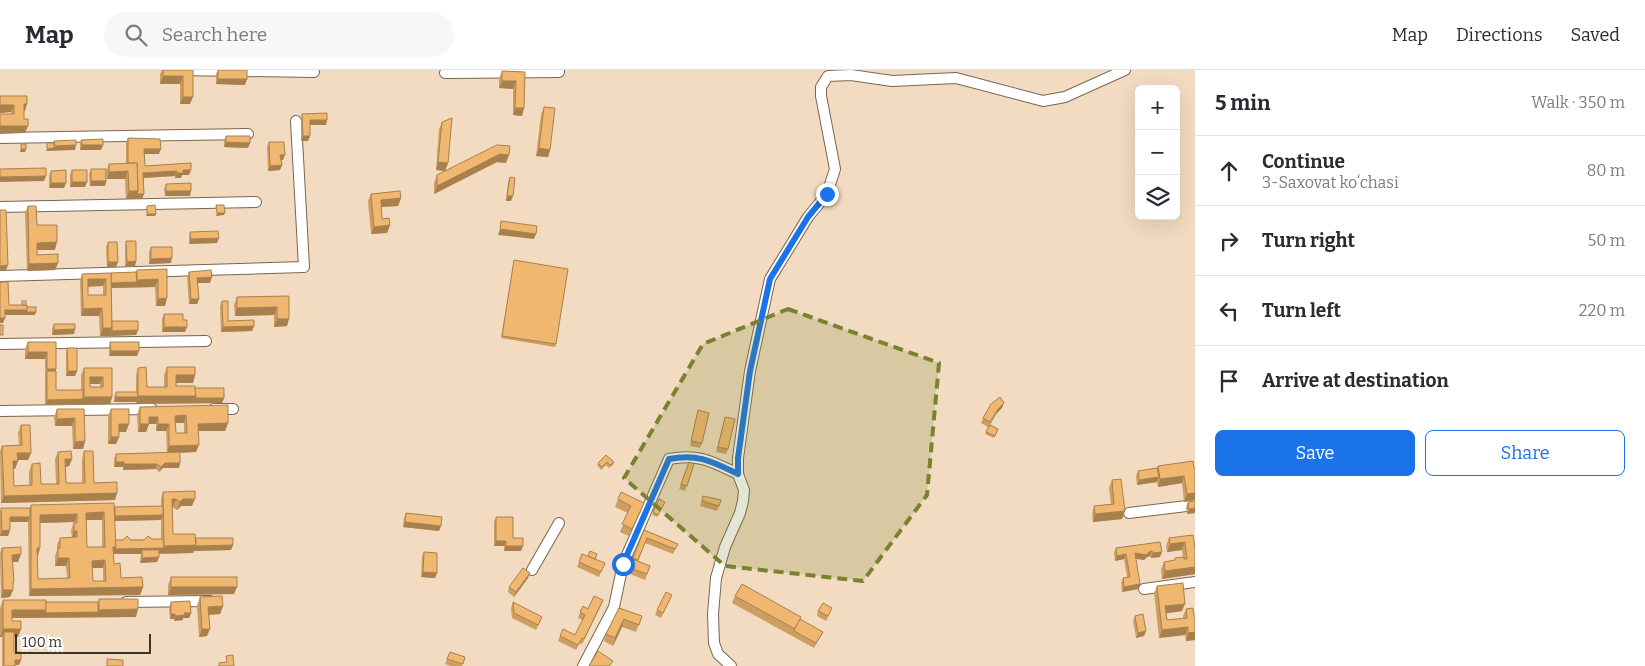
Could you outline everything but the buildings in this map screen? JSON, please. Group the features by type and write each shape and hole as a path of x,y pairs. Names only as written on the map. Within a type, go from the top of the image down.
{"street":[{"path":"177,70 314,72"},
{"path":"445,73 559,72 559,70"},
{"path":"731,666 718,654 714,643 713,614 716,578 725,547 740,513 743,501 744,490 738,474 738,458 750,371 770,279 808,217 827,194 835,169 821,96 821,87 828,76 851,76 892,81 956,78 1043,101 1065,97 1125,70"},
{"path":"0,276 304,267 296,121"},
{"path":"0,138 248,134"},
{"path":"0,208 256,202"},
{"path":"0,344 206,341"},
{"path":"0,410 165,409"},
{"path":"204,409 233,409"},
{"path":"583,666 614,607 623,564 669,459 682,457 708,459 738,474"},
{"path":"1129,513 1195,505"},
{"path":"532,570 559,523"},
{"path":"1144,589 1195,582"},
{"path":"120,602 210,601"}],"highlighted area":[{"path":"788,309 939,363 927,495 863,581 725,566 624,478 703,344"}],"route":[{"path":"623,564 669,459 682,457 708,459 738,474 738,458 750,371 770,279 808,217 827,194"}]}
